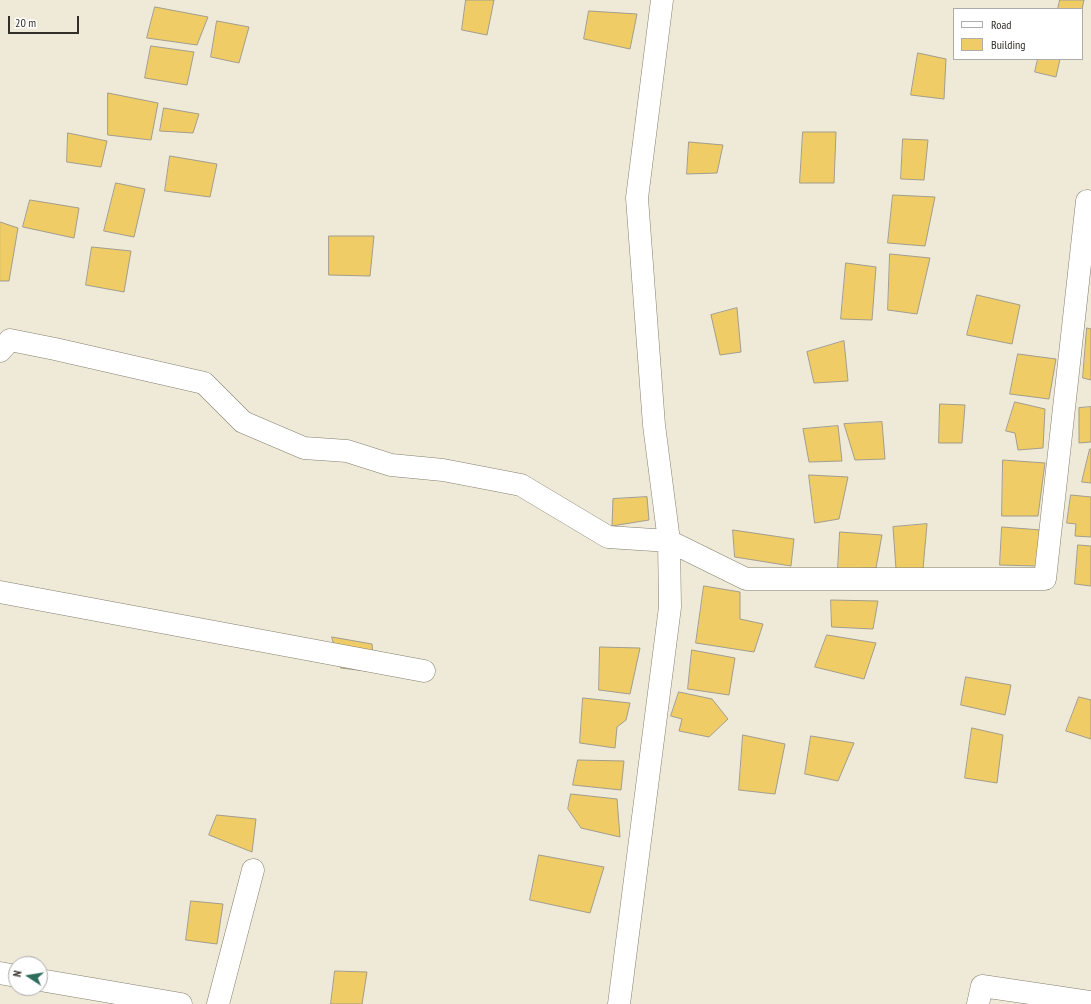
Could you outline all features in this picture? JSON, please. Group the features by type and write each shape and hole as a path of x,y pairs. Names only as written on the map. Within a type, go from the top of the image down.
{"street":[{"path":"619,1004 670,607 669,541 654,425 637,198 662,0"},
{"path":"0,351 10,340 204,383 243,422 304,448 347,451 390,466 443,470 521,484 608,537 669,541 746,579 1045,579 1083,313 1087,201"},
{"path":"0,592 424,670"},
{"path":"218,1004 253,870"},
{"path":"48,981 181,1004"},
{"path":"978,1004 982,986 1091,1002"}],"building":[{"path":"466,0 494,0 487,35 462,30"},
{"path":"1060,0 1084,0 1082,8 1058,8"},
{"path":"155,7 208,17 197,45 147,38"},
{"path":"589,11 637,14 630,49 584,39"},
{"path":"217,21 249,27 239,63 211,57"},
{"path":"151,46 194,52 187,85 145,78"},
{"path":"918,53 946,59 944,99 911,95"},
{"path":"1038,60 1060,60 1056,77 1035,72"},
{"path":"108,93 158,103 151,140 108,135"},
{"path":"164,108 199,114 193,133 160,131"},
{"path":"803,132 836,132 834,183 800,183"},
{"path":"68,133 107,141 101,167 67,162"},
{"path":"903,139 928,140 924,180 901,179"},
{"path":"689,142 723,145 717,173 687,174"},
{"path":"170,156 217,164 210,197 165,191"},
{"path":"116,183 145,189 134,237 104,231"},
{"path":"893,195 935,197 925,246 888,243"},
{"path":"30,200 79,208 74,238 23,227"},
{"path":"0,222 18,228 9,281 0,281"},
{"path":"329,236 374,236 370,276 329,275"},
{"path":"92,247 131,251 124,292 86,285"},
{"path":"890,254 930,258 917,314 888,310"},
{"path":"846,263 876,267 872,320 841,319"},
{"path":"977,295 1020,305 1012,344 967,335"},
{"path":"737,308 741,352 720,355 711,315"},
{"path":"1087,328 1091,329 1091,380 1083,378"},
{"path":"844,341 848,381 814,383 807,352"},
{"path":"1018,354 1056,359 1049,399 1010,394"},
{"path":"1015,402 1045,409 1043,448 1018,450 1015,433 1006,431"},
{"path":"940,404 965,405 962,443 939,443"},
{"path":"1091,407 1091,442 1079,443 1079,408"},
{"path":"882,422 885,459 855,460 844,424"},
{"path":"838,426 842,461 809,462 803,429"},
{"path":"1091,449 1091,483 1082,482"},
{"path":"1003,460 1045,463 1038,516 1002,516"},
{"path":"809,475 848,477 839,519 815,523"},
{"path":"1071,495 1091,497 1091,537 1075,536 1076,524 1067,523"},
{"path":"647,497 649,520 612,526 613,499"},
{"path":"927,524 923,569 896,569 893,527"},
{"path":"1002,527 1041,530 1036,566 1000,565"},
{"path":"733,530 794,539 791,566 735,557"},
{"path":"840,532 882,535 876,568 838,569"},
{"path":"1078,545 1091,546 1091,586 1075,584"},
{"path":"704,586 740,592 740,619 763,624 754,652 696,643"},
{"path":"831,600 878,601 873,629 832,627"},
{"path":"827,635 876,643 864,679 815,667"},
{"path":"332,637 372,644 375,672 341,668"},
{"path":"600,647 640,648 630,694 599,690"},
{"path":"692,650 735,658 729,695 688,689"},
{"path":"966,677 1011,685 1005,715 961,705"},
{"path":"679,692 712,699 728,719 709,737 679,731 682,719 671,716"},
{"path":"1079,697 1091,700 1091,739 1066,731"},
{"path":"583,698 630,703 626,720 617,727 615,748 580,743"},
{"path":"972,728 1003,735 997,783 965,778"},
{"path":"743,735 785,744 775,794 739,790"},
{"path":"811,736 854,743 838,781 805,774"},
{"path":"578,760 624,761 621,790 573,785"},
{"path":"571,794 617,799 620,837 581,828 568,809"},
{"path":"217,815 256,819 252,852 209,835"},
{"path":"539,855 604,867 590,913 530,900"},
{"path":"191,901 223,904 217,944 186,940"},
{"path":"335,971 367,972 362,1004 331,1004"}]}
